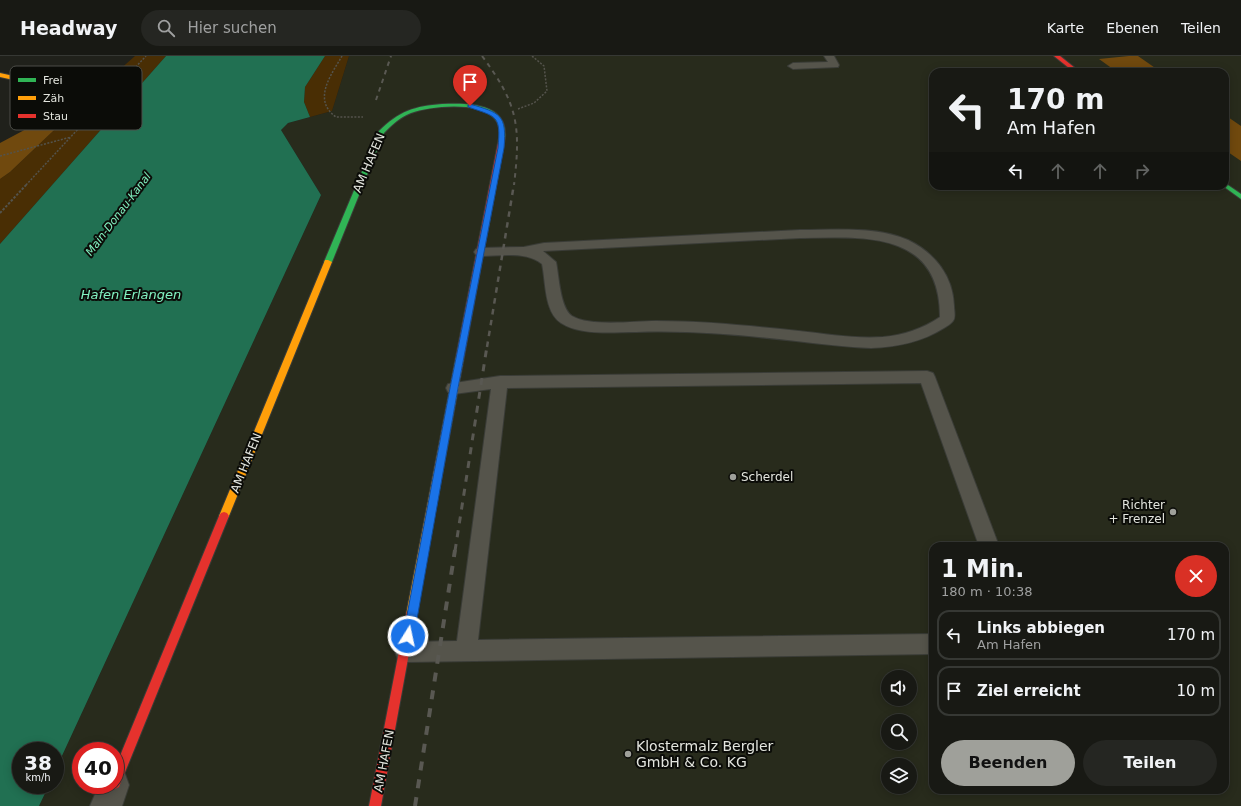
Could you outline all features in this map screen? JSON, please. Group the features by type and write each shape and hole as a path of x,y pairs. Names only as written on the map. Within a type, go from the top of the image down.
{"street":[{"path":"1057,56 1073,68"},
{"path":"0,75 10,77"},
{"name":"AM HAFEN","path":"124,762 381,132 393,120 406,113 424,107 455,104 470,106 496,115 501,122 503,130 501,148 454,388 406,652 375,806"},
{"path":"1229,188 1241,197"},
{"name":"AM HAFEN","path":"106,806 111,794"}],"lane":[{"path":"794,66 834,65 829,56"},
{"path":"481,252 524,251 544,247 800,234 851,234 877,236 901,241 922,251 933,263 943,282 947,302 947,319 926,333 894,341 873,342 852,342 768,333 665,325 578,325 566,319 557,306 549,262 540,255 524,251"},
{"path":"454,388 500,382 927,377 988,542"},
{"path":"466,650 500,382"},
{"path":"406,652 929,644"}],"path":[{"path":"137,66 146,56"},
{"path":"336,118 326,109 324,99 327,84 342,56"},
{"path":"496,115 534,104 547,91 544,66 532,56"},
{"path":"0,213 77,130"},
{"path":"0,156 71,137"}],"shaded area":[{"path":"135,56 166,56 142,83 142,66 124,66"},
{"path":"325,56 349,56 332,111 310,117 304,102 305,87"},
{"path":"349,56 1241,56 1241,806 39,806 45,794 64,794 64,752 321,195 281,130 288,123 332,111"},
{"path":"1138,56 1155,68 1111,68 1099,59"},
{"path":"1229,118 1241,126 1241,161 1229,153"},
{"path":"24,130 54,130 10,172 0,179 0,143"},
{"path":"54,130 101,130 0,244 0,179 10,172"}],"water":[{"name":"Hafen Erlangen","path":"166,56 325,56 305,87 304,102 310,117 288,123 281,130 321,195 64,752 64,742 12,742 12,794 45,794 39,806 0,806 0,244 101,130 142,130 142,83"}],"railway":[{"path":"376,100 391,56"},
{"path":"482,56 503,88 510,102 514,116 517,147 514,185"},
{"path":"487,347 514,184"},
{"path":"455,551 487,346"},
{"path":"415,806 455,550"}],"traffic: fast":[{"path":"328,262 381,132 395,120 411,111 442,105 478,107 495,115 499,120 502,126 502,138"},
{"path":"1229,188 1241,197"}],"traffic: slow":[{"path":"0,75 10,77"},
{"path":"224,516 328,262"},
{"path":"411,615 460,357"}],"traffic: jam":[{"path":"1057,56 1072,68"},
{"path":"460,357 502,138"},
{"path":"124,761 224,516"},
{"path":"375,806 411,615"}],"place":[{"name":"Scherdel","path":"733,477"},
{"name":"Richter + Frenzel","path":"1173,512"},
{"name":"Klostermalz Bergler GmbH & Co. KG","path":"628,754"}],"route":[{"path":"408,636 454,388 501,148 503,130 501,122 496,115 470,106"}],"water label":[{"name":"Main-Donau-Kanal","path":"118,214"}]}
